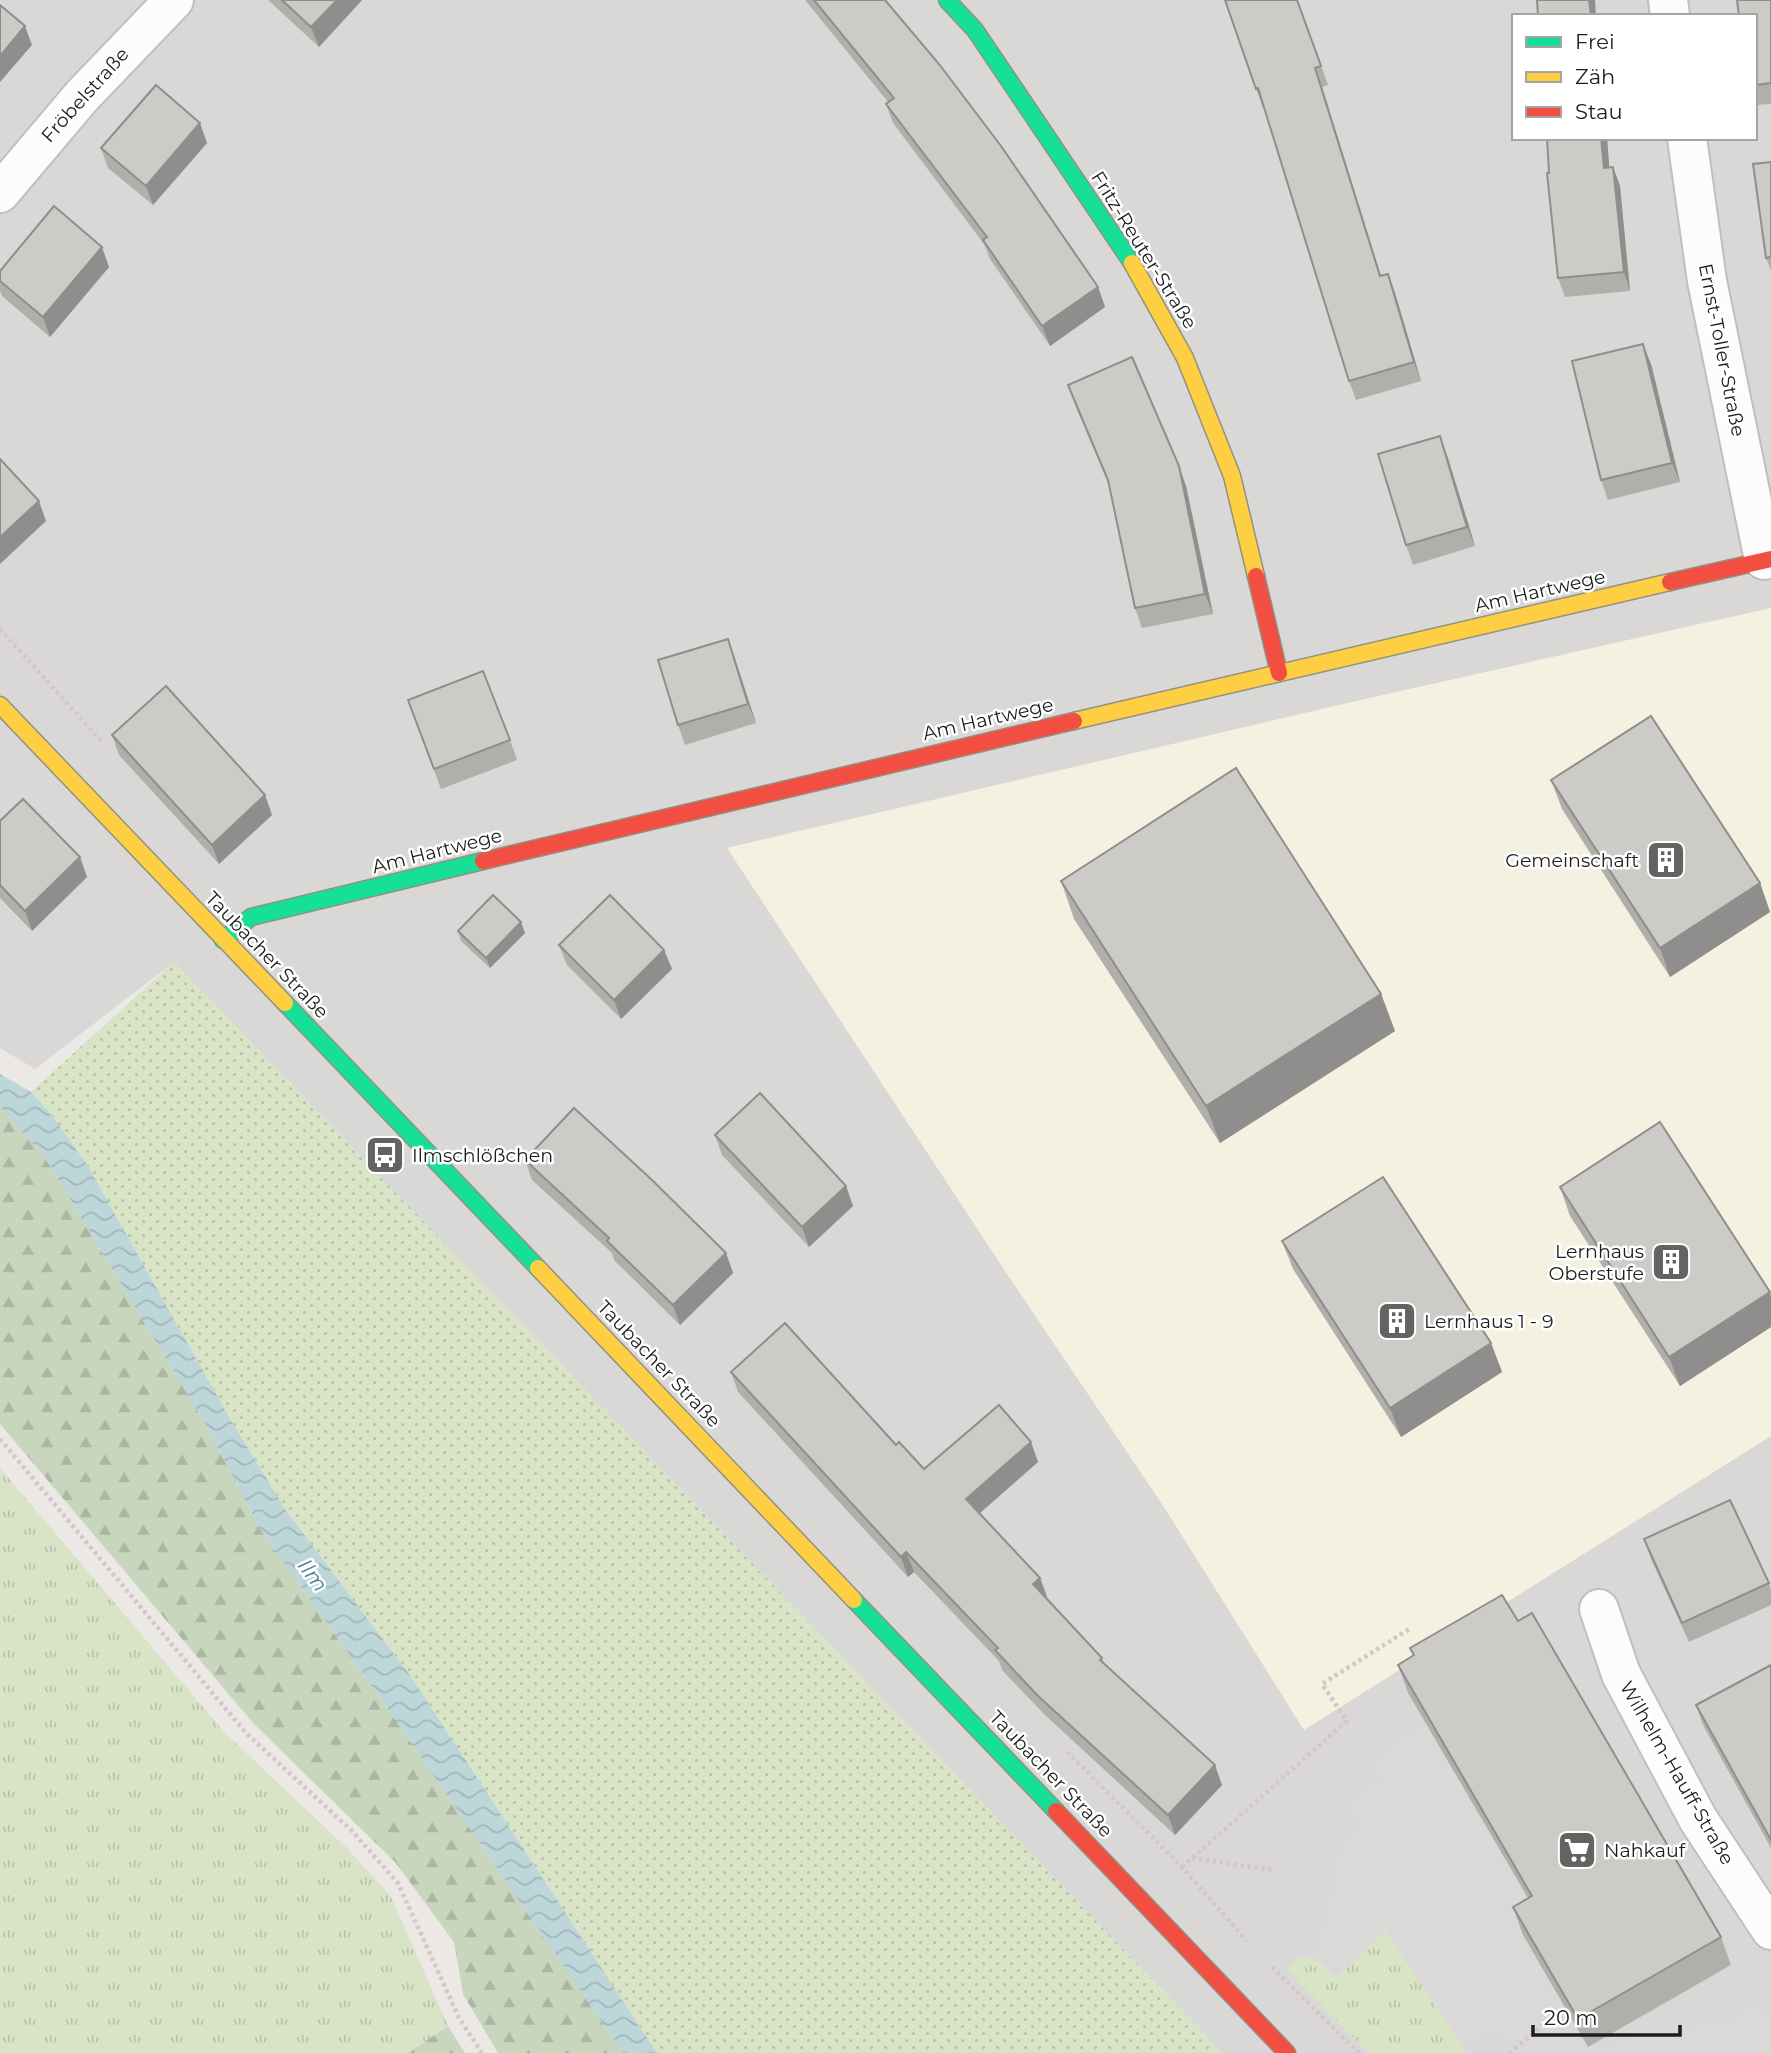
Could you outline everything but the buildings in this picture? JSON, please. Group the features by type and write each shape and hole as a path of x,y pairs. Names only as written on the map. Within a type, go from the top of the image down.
{"street":[{"name":"Fröbelstraße","path":"0,193 82,96 174,0"},
{"name":"Fritz-Reuter-Straße","path":"947,0 975,30 1130,260 1185,358 1232,476 1279,673"},
{"name":"Ernst-Toller-Straße","path":"1687,140 1707,281 1768,560"},
{"name":"Am Hartwege","path":"223,940 251,917 820,780 1768,560"},
{"name":"Taubacher Straße","path":"0,705 1287,2053"},
{"name":"Wilhelm-Hauff-Straße","path":"1599,1609 1621,1674 1633,1698 1698,1819 1771,1930"}],"path":[{"path":"0,1439 246,1733 351,1830 398,1883 459,2018 482,2053"},
{"path":"1182,1867 1347,1721 1322,1684 1411,1629"},
{"path":"1191,1858 1273,1870"},
{"path":"1508,2053 1565,2008"}],"shaded area":[{"path":"0,0 1771,0 1771,2053 1223,2053 174,962 35,1069 0,1048"},
{"path":"1771,608 1771,1436 1304,1730 1162,1504 727,848 1356,701"},
{"path":"1426,1724 1542,1924 1588,2047 1721,2020 1730,2021 1759,2000 1771,2018 1771,2053 1514,2053 1494,2030 1463,2047 1386,1931 1337,1977 1315,1958 1341,1838 1361,1826 1346,1801 1380,1779 1373,1768 1392,1743"}],"green space":[{"path":"174,962 1223,2053 657,2053 412,1678 285,1509 228,1415 86,1163 31,1092"},
{"path":"0,1107 44,1156 206,1425 260,1529 386,1706 623,2053 498,2053 463,1994 454,1942 395,1862 254,1724 0,1424"},
{"path":"0,1468 226,1734 348,1849 391,1897 448,2026 408,2053 0,2053"},
{"path":"1386,1931 1467,2053 1369,2053 1286,1969 1293,1962 1306,1957 1318,1961 1337,1977"},
{"path":"448,2026 465,2053 408,2053"}],"water":[{"name":"Ilm","path":"0,1074 31,1092 86,1163 228,1415 285,1509 412,1678 657,2053 623,2053 386,1706 260,1529 206,1425 44,1156 0,1107"}],"traffic: fast":[{"path":"947,0 975,30 1132,263"},
{"path":"223,940 251,917 483,861"},
{"path":"285,1003 538,1268"},
{"path":"854,1600 1056,1811"}],"traffic: slow":[{"path":"1132,263 1185,358 1232,476 1256,576"},
{"path":"1074,721 1670,582"},
{"path":"0,705 285,1003"},
{"path":"538,1268 854,1600"}],"traffic: jam":[{"path":"1670,582 1771,559"},
{"path":"1256,576 1279,673"},
{"path":"483,861 1074,721"},
{"path":"1056,1811 1287,2053"}],"place":[{"name":"Gemeinschaft","path":"1666,860"},
{"name":"Ilmschlößchen","path":"385,1155"},
{"name":"Lernhaus Oberstufe","path":"1671,1262"},
{"name":"Lernhaus 1 - 9","path":"1397,1321"},
{"name":"Nahkauf","path":"1577,1850"}]}
